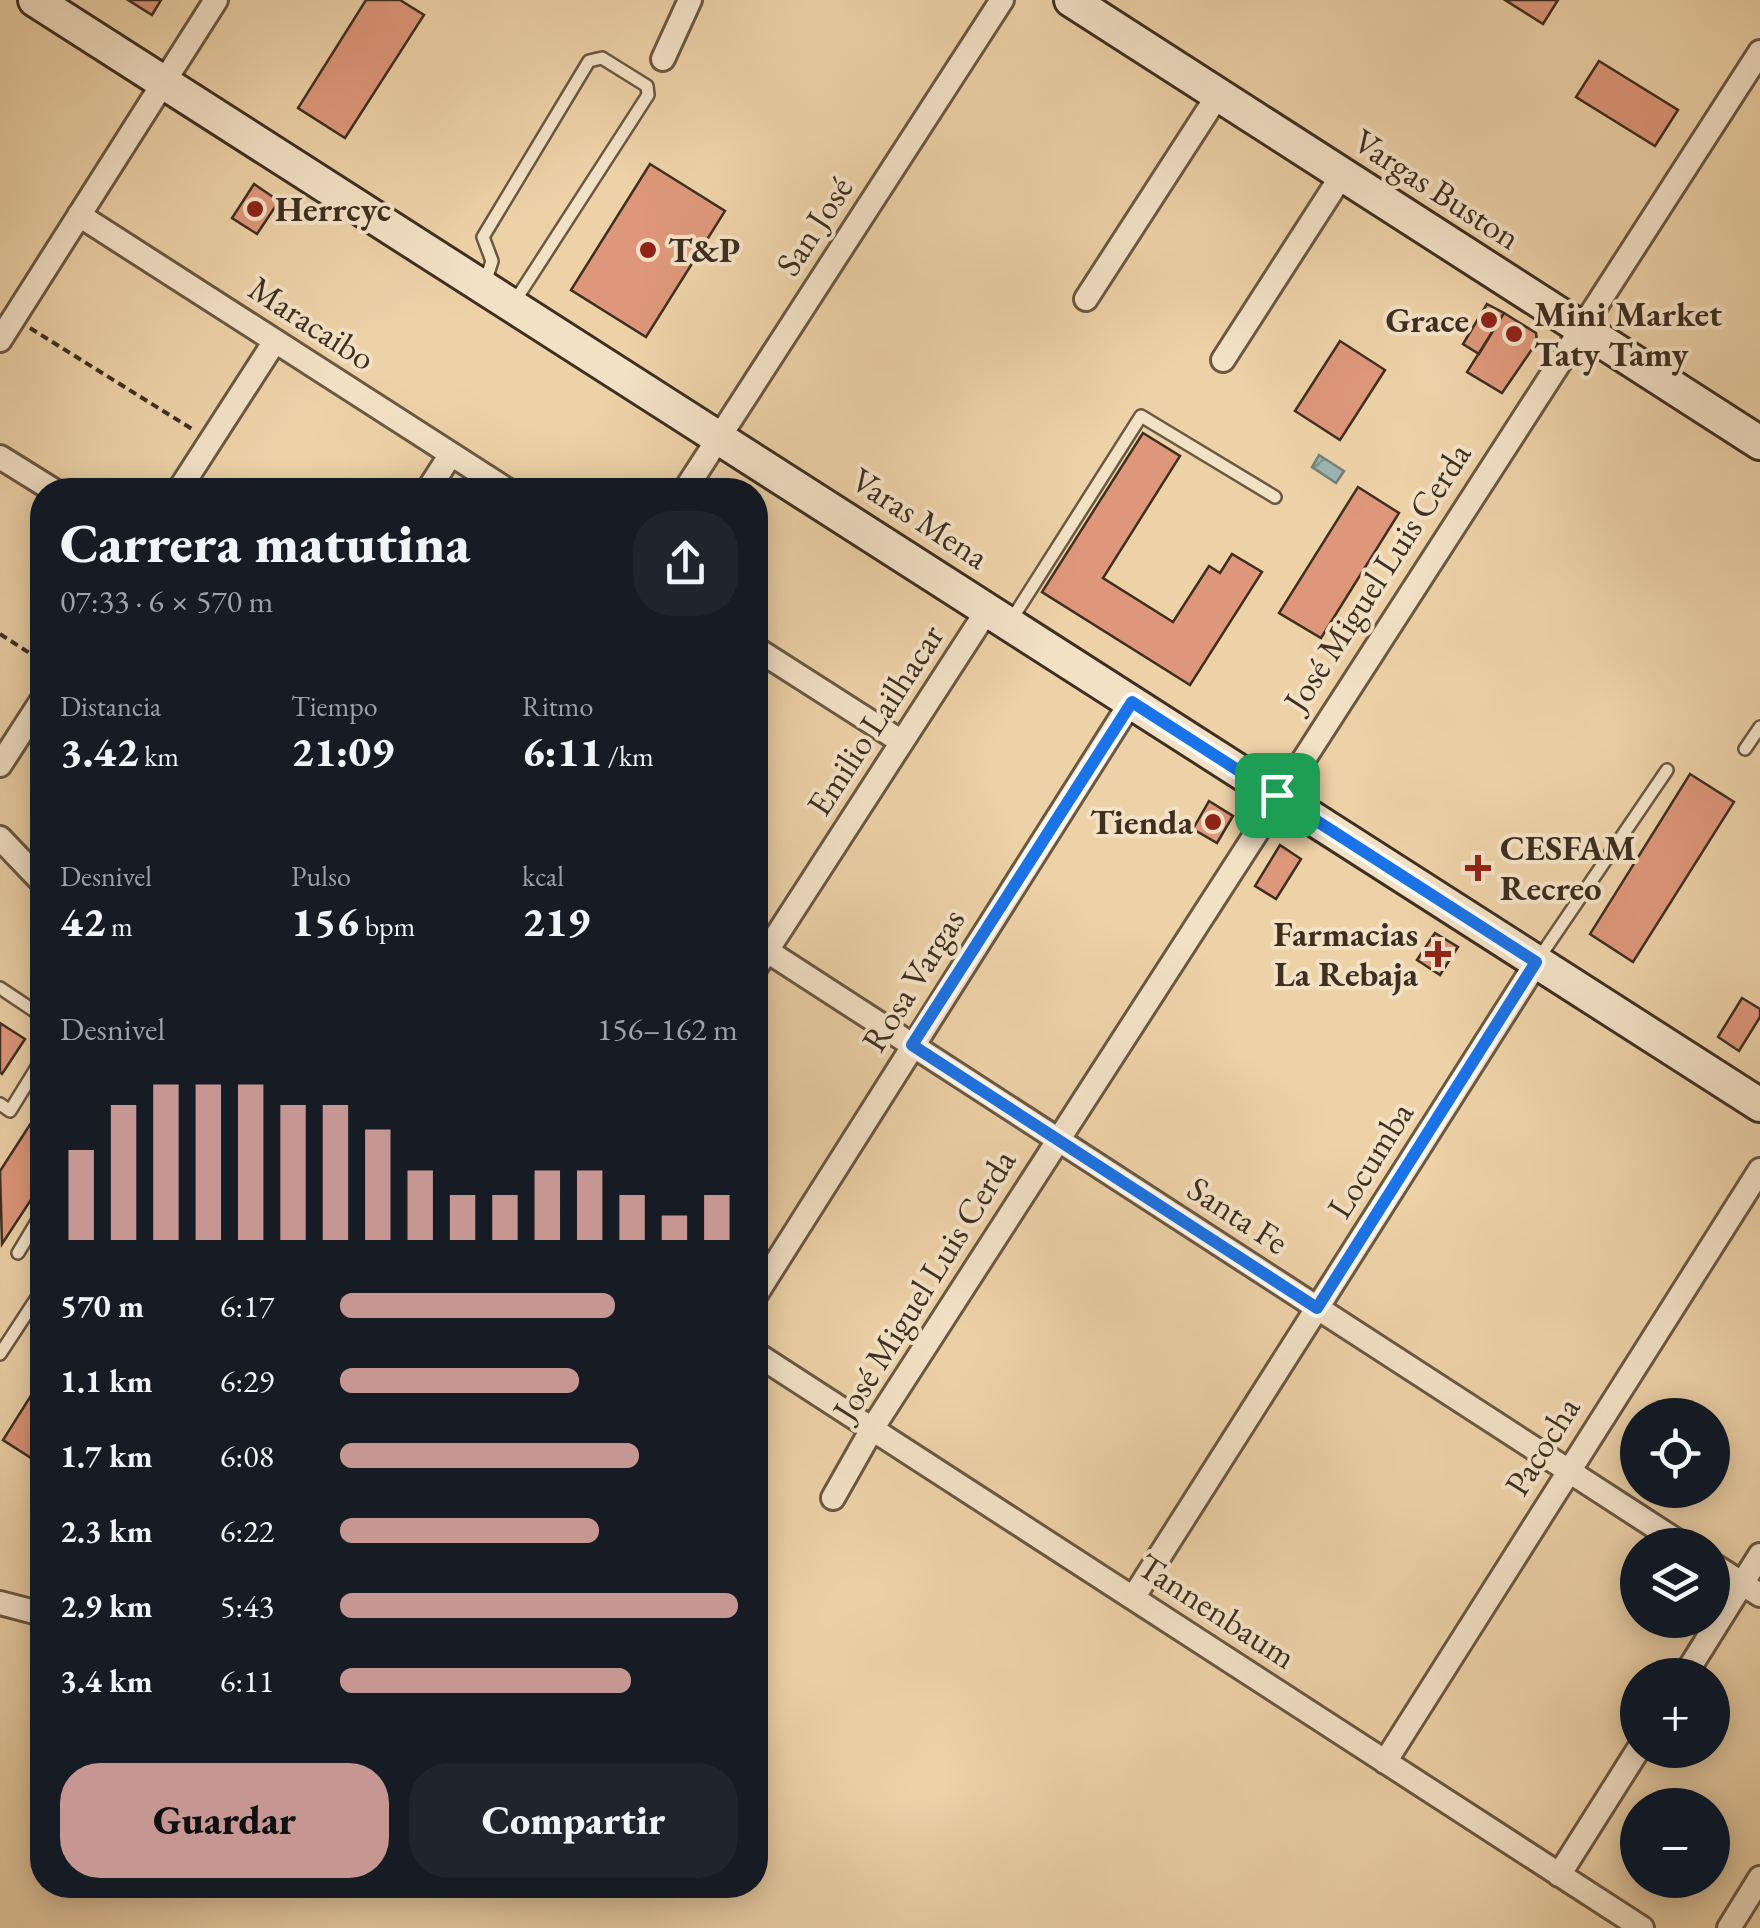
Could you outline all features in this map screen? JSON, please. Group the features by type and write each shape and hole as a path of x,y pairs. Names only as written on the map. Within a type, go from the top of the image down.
{"street":[{"name":"Varas Mena","path":"36,0 1760,1105"},
{"path":"0,340 216,0"},
{"path":"663,59 690,0"},
{"name":"San José","path":"693,478 1002,0"},
{"name":"Vargas Buston","path":"1070,0 1760,443"},
{"name":"José Miguel Luis Cerda","path":"833,1498 872,1429 1277,795 1760,52"},
{"path":"1086,299 1218,95"},
{"path":"1223,360 1342,175"},
{"name":"Maracaibo","path":"79,215 488,478"},
{"path":"187,478 275,341"},
{"path":"436,478 451,454"},
{"path":"0,456 34,478"},
{"name":"Emilio Lailhacar","path":"768,941 902,742 998,616"},
{"path":"768,656 902,742"},
{"name":"Rosa Vargas","path":"768,1275 1132,702"},
{"path":"0,765 30,719"},
{"path":"0,838 30,869"},
{"name":"Santa Fe","path":"768,959 912,1045 1657,1528"},
{"name":"Locumba","path":"1133,1598 1536,962"},
{"name":"Pacocha","path":"1385,1762 1760,1170"},
{"name":"Tannenbaum","path":"768,1361 1642,1928"},
{"path":"1697,1658 1751,1589 1760,1555"},
{"path":"0,1603 30,1611"},
{"path":"1559,1874 1627,1768"},
{"path":"1729,1928 1760,1878"}],"lane":[{"path":"484,286 492,269 483,237 589,61 602,58 624,69 647,86 648,95 513,305"},
{"path":"998,616 1142,416 1275,497"},
{"path":"1745,749 1760,728"},
{"path":"1536,962 1667,770"},
{"path":"0,988 30,1008"},
{"path":"0,1104 10,1111 30,1078"},
{"path":"18,1253 30,1233"},
{"path":"0,1354 30,1308"}],"path":[{"path":"13,318 210,441"},
{"path":"0,634 30,653"}],"water":[{"path":"1319,455 1344,471 1336,483 1312,467"}],"building":[{"path":"128,0 161,0 152,15"},
{"path":"366,0 400,0 424,15 345,138 298,108"},
{"path":"1505,0 1558,0 1543,24"},
{"path":"1599,61 1678,110 1655,146 1576,97"},
{"name":"T&P","path":"650,164 725,211 646,337 571,290"},
{"name":"Herrcyc","path":"254,184 279,201 257,234 232,218"},
{"path":"1487,304 1504,313 1479,354 1463,344"},
{"path":"1504,313 1536,333 1537,342 1502,393 1467,372"},
{"path":"1340,341 1385,370 1340,440 1295,411"},
{"path":"1143,433 1180,456 1103,578 1173,622 1209,566 1220,573 1232,554 1262,572 1190,685 1042,592"},
{"path":"1358,487 1399,513 1321,638 1279,613"},
{"path":"1690,774 1734,802 1633,962 1590,934"},
{"name":"Tienda","path":"1209,801 1233,816 1217,843 1193,829"},
{"path":"1280,845 1301,859 1276,899 1255,886"},
{"name":"Farmacias La Rebaja","path":"1435,933 1458,947 1440,975 1417,960"},
{"path":"1742,998 1760,1009 1760,1017 1739,1051 1718,1037"},
{"path":"0,1023 25,1039 2,1074 0,1072"},
{"path":"30,1125 30,1201 2,1244 0,1171"},
{"path":"30,1397 30,1457 3,1440"}],"place":[{"name":"Herrcyc","path":"255,209"},
{"name":"T&P","path":"648,250"},
{"name":"Grace","path":"1489,320"},
{"name":"Mini Market Taty Tamy","path":"1514,334"},
{"name":"Tienda","path":"1213,822"},
{"name":"CESFAM Recreo","path":"1478,868"},
{"name":"Farmacias La Rebaja","path":"1438,954"}],"route":[{"path":"1132,702 1277,795 1536,962 1317,1308 912,1045 1132,702"}]}
